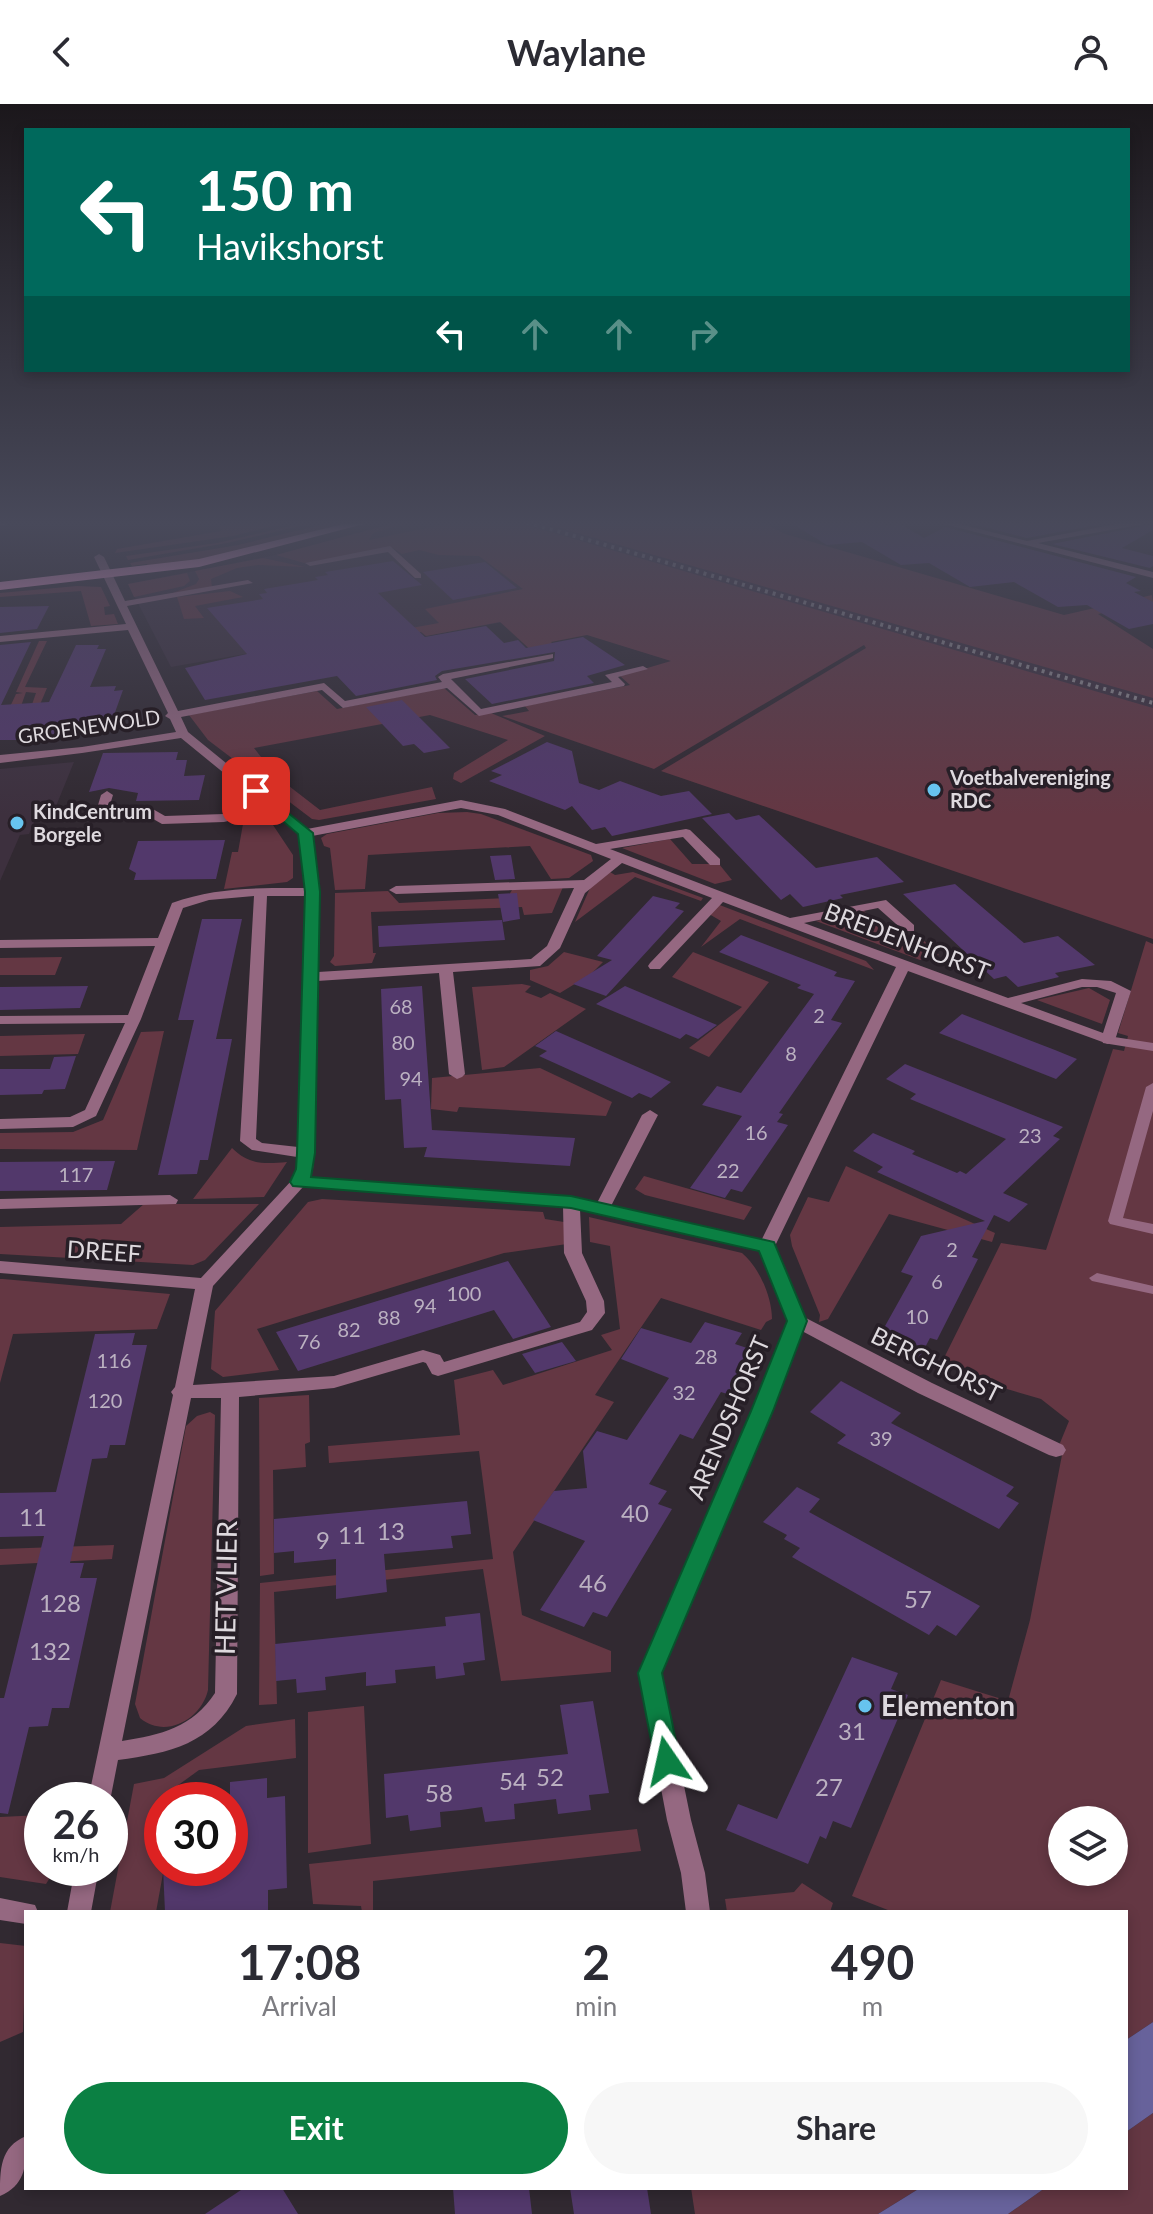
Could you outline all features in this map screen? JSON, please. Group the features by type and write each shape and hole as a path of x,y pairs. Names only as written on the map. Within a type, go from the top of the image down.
{"street":[{"path":"102,1782 153,1544 180,1392 205,1284 299,1182 305,1169 312,977 313,892 305,833 183,734 171,716 130,618"},
{"path":"0,639 133,626"},
{"path":"549,656 443,677 479,713 620,684 610,675 643,669"},
{"path":"171,716 324,686 343,705 449,684"},
{"name":"GROENEWOLD","path":"0,759 183,734"},
{"path":"107,795 102,812 151,812 162,820 235,817 274,806"},
{"name":"BREDENHORST","path":"305,833 461,804 501,812 904,965 1007,1003 1108,1040 1124,991 1082,983 1007,1003"},
{"path":"595,848 686,833 715,862"},
{"path":"312,977 535,963 553,948 585,884 621,857"},
{"path":"396,890 585,884"},
{"path":"0,1124 73,1122 91,1113 134,1019 177,906 191,900 261,892 313,892"},
{"path":"261,892 248,1141 258,1147 306,1153"},
{"path":"655,966 722,895"},
{"name":"BREDENHORST","path":"792,921 881,903 909,928"},
{"path":"0,944 162,942"},
{"path":"299,1182 571,1202 767,1246 904,965"},
{"path":"446,969 457,1074"},
{"path":"0,1020 134,1019"},
{"path":"602,1208 650,1115"},
{"name":"DREEF","path":"0,1204 170,1200"},
{"path":"180,1392 334,1382 423,1356 434,1359 438,1370 586,1326 596,1313 595,1301 573,1253 571,1202"},
{"name":"ARENDSHORST","path":"698,1910 693,1873 650,1673 797,1321 767,1246"},
{"name":"DREEF","path":"0,1267 205,1284"},
{"name":"BERGHORST","path":"797,1321 925,1388 1056,1450"},
{"name":"HET VLIER","path":"108,1752 165,1743 200,1728 216,1714 226,1694 230,1391"},
{"path":"79,1910 84,1886"},
{"path":"0,1909 24,1913"},
{"path":"0,2182 24,2152"}],"lane":[{"path":"1108,1040 1153,1047"},
{"path":"1153,1087 1146,1139 1115,1221 1153,1229"},
{"path":"1097,1278 1152,1287"}],"shaded area":[{"path":"89,618 116,618 118,624 91,626"},
{"path":"146,618 523,618 426,636 421,632 312,642 171,667"},
{"name":"Voetbalvereniging RDC","path":"434,618 846,618 1153,708 1153,939 661,771 866,648 864,645 654,769 502,716 529,711 525,706 630,685 620,676 671,661 587,635 551,642 558,649 534,653 500,622 426,636 421,632 320,649 316,645 439,623"},
{"path":"536,618 623,618 732,680"},
{"path":"814,618 926,618 1153,685 1153,722"},
{"path":"876,618 1105,618 1153,649 1153,698"},
{"path":"39,641 47,641 25,687 47,688 36,714 29,713 36,693 26,692 20,709 9,709 16,694 23,693 16,692"},
{"path":"444,688 475,715 491,713 545,736 461,783 453,779 454,773 508,740 430,715 254,748 276,776 320,810 432,787 436,799 319,820 312,819 208,740 189,715 317,691 337,709"},
{"name":"KindCentrum Borgele","path":"74,762 54,811 39,811 29,834 20,835 0,881 0,769"},
{"path":"438,813 481,814 591,855 593,861 569,878 551,879 530,846 368,855 365,889 335,890 330,848 324,846 321,838 327,834"},
{"path":"269,819 293,855 293,878 287,882 224,889 232,852 238,852 243,824"},
{"path":"670,839 692,864 719,864 732,880 715,884 622,848"},
{"path":"610,872 615,875 633,872 703,898 701,901 635,877 575,922 590,888"},
{"path":"563,887 552,913 524,915 522,907 371,912 373,953 376,953 372,963 335,966 330,962 334,956 335,893 388,891 399,903 507,898 512,890"},
{"path":"717,904 866,961 874,970 740,919 701,947 721,921 709,914"},
{"path":"864,911 892,938 921,938 939,955 920,960 816,921"},
{"path":"1146,941 1153,944 1153,2022 1128,2039 1128,1910 888,1910 852,1896 941,1680 1008,1701 1030,1620 1062,1455 1060,1443 1069,1421 1041,1399 1007,1389 944,1358 1001,1243 1046,1250 1113,1049 1124,1051 1128,1036 1118,1033"},
{"path":"564,952 603,962 591,974 560,993 530,980 530,970 548,966"},
{"path":"693,952 769,982 709,1057 689,1048 742,1007 672,977"},
{"path":"62,957 55,975 0,975 0,958"},
{"path":"531,986 525,992 541,998 550,993 586,1009 504,1067 482,1070 472,987"},
{"path":"1089,988 1110,1000 1102,1024 1037,1000"},
{"path":"164,1031 137,1150 0,1149 0,1133 73,1132 103,1120 141,1032"},
{"path":"85,1034 78,1054 0,1056 0,1036"},
{"path":"540,1068 612,1102 606,1116 459,1107 457,1112 431,1109 432,1078"},
{"path":"232,1148 257,1162 287,1162 264,1197 193,1199"},
{"path":"846,1166 995,1233 992,1242 889,1214 828,1319 819,1322 820,1315 790,1235 808,1197 829,1202"},
{"path":"644,1176 752,1207 744,1220 645,1195 635,1189"},
{"path":"322,1199 543,1212 545,1219 564,1222 567,1244 504,1253 257,1329 279,1370 223,1377 211,1369 215,1311 308,1202"},
{"path":"144,1204 259,1204 205,1260 193,1265 0,1254 0,1227 121,1224"},
{"path":"589,1217 742,1253 763,1283 770,1301 772,1319 761,1330 661,1298 595,1395 614,1402 513,1552 522,1615 611,1651 611,1672 501,1681 483,1569 274,1592 277,1704 259,1705 260,1583 493,1559 479,1451 329,1463 328,1446 460,1435 454,1380 493,1370 503,1385 612,1350 601,1335 620,1329 610,1246 590,1242"},
{"path":"0,1279 170,1294 157,1329 13,1334 0,1383"},
{"path":"309,1395 310,1442 305,1444 306,1467 273,1470 274,1574 260,1576 259,1398"},
{"path":"210,1412 215,1415 208,1690 204,1701 190,1718 160,1727 140,1718 135,1704 186,1426 197,1416"},
{"path":"114,1545 112,1559 0,1565 0,1549"},
{"path":"364,1706 371,1844 308,1853 308,1712"},
{"path":"295,1719 296,1758 199,1770 182,1782 144,1782 164,1778 246,1726"},
{"path":"144,1782 144,1886 161,1886 156,1910 110,1910 115,1886 128,1886 128,1816 134,1784"},
{"path":"24,1816 24,1881 0,1877 0,1817"},
{"path":"637,1829 641,1851 373,1881 373,1910 362,1910 361,1906 313,1904 309,1864"},
{"path":"802,1883 833,1903 831,1910 727,1910 725,1899 794,1892"},
{"path":"0,1943 24,1946 23,2032 0,2042"},
{"path":"1153,2022 1153,2113 1128,2131 1128,2039"},
{"path":"1153,2113 1153,2214 1008,2214 1042,2190 1128,2190 1128,2131"},
{"path":"691,2190 917,2190 878,2214 695,2214"},
{"path":"917,2190 1042,2190 1008,2214 878,2214"}],"building":[{"path":"0,618 42,618 37,629 0,633"},
{"path":"216,618 405,618 425,637 486,626 504,643 518,640 526,648 583,637 625,665 587,676 594,683 492,704 465,679 554,661 555,652 442,671 435,676 437,680 356,696 337,676 205,700 185,668 247,654"},
{"path":"1111,618 1153,618 1153,624 1129,629"},
{"path":"31,642 1,705 49,702 76,645 99,645 97,649 106,649 90,687 116,686 114,691 123,690 108,732 56,732 53,740 0,740 0,645"},
{"path":"402,700 450,748 424,753 414,744 403,746 366,707"},
{"path":"547,742 572,751 579,783 599,790 620,781 661,796 689,791 712,814 612,836 605,827 592,830 572,806 565,810 489,781 502,775 491,771"},
{"path":"178,752 176,760 187,760 184,776 205,775 199,800 136,801 138,793 109,788 89,792 103,753"},
{"path":"729,813 736,820 759,815 816,868 877,857 904,882 840,895 843,898 803,907 790,894 781,900 702,818"},
{"path":"225,840 216,879 134,880 136,873 129,869 138,841"},
{"path":"511,855 515,879 495,880 490,856"},
{"path":"955,884 1024,943 1058,936 1095,965 1055,973 1059,977 1018,987 1006,976 994,979 903,894"},
{"path":"517,893 520,919 503,922 498,894"},
{"path":"653,896 680,903 675,908 684,911 606,996 573,984 612,960 597,956"},
{"path":"202,919 242,919 216,1039 232,1039 208,1160 200,1160 197,1174 158,1175 194,1020 178,1020"},
{"path":"502,920 505,940 379,947 378,926"},
{"path":"741,935 837,972 834,976 855,981 831,1020 842,1023 779,1113 783,1114 777,1122 788,1125 742,1192 731,1189 725,1198 690,1188 742,1116 702,1105 717,1086 741,1093 814,994 797,988 801,985 719,952"},
{"path":"88,986 80,1008 0,1010 0,987"},
{"path":"422,986 432,1130 575,1138 570,1166 424,1157 427,1147 404,1148 401,1099 385,1100 381,989"},
{"path":"625,986 717,1025 698,1039 686,1034 680,1039 596,1004"},
{"path":"962,1014 1077,1059 1056,1079 939,1033"},
{"path":"556,1031 671,1082 651,1098 639,1093 632,1098 539,1056 547,1051 535,1046"},
{"path":"76,1056 65,1089 44,1090 42,1094 0,1095 0,1069 50,1069 54,1057"},
{"path":"905,1064 1063,1127 1053,1136 1060,1139 1003,1193 1028,1204 1009,1222 994,1215 972,1257 978,1259 937,1340 930,1338 919,1359 891,1350 896,1340 880,1335 913,1276 901,1272 921,1236 985,1221 877,1172 883,1167 853,1151 873,1133 915,1151 912,1154 966,1174 1006,1139 910,1099 916,1094 886,1079"},
{"path":"115,1161 107,1190 0,1191 0,1162"},
{"path":"508,1261 551,1327 513,1339 494,1310 298,1371 276,1332"},
{"path":"705,1322 742,1333 735,1344 753,1350 730,1395 721,1392 693,1439 680,1434 649,1484 667,1491 658,1504 672,1509 607,1617 593,1612 584,1627 540,1610 585,1541 533,1520 554,1491 587,1488 583,1451 597,1431 627,1440 669,1378 621,1359 641,1328 691,1343"},
{"path":"135,1333 132,1345 147,1345 125,1445 110,1445 107,1458 92,1459 70,1563 84,1563 80,1578 97,1578 69,1708 52,1708 48,1726 29,1727 8,1814 0,1813 0,1698 4,1698 44,1536 0,1537 0,1493 56,1492 95,1334"},
{"path":"562,1342 576,1361 535,1373 522,1354"},
{"path":"841,1381 901,1413 891,1423 1014,1487 1006,1496 1019,1503 999,1529 837,1443 846,1435 810,1412"},
{"path":"797,1487 820,1499 809,1512 980,1606 956,1636 937,1625 929,1635 792,1557 800,1548 784,1539 787,1535 763,1522"},
{"path":"467,1501 471,1534 451,1536 453,1548 384,1554 387,1592 336,1599 336,1559 294,1563 294,1551 274,1553 274,1519"},
{"path":"480,1613 485,1660 463,1663 465,1675 436,1679 435,1666 395,1670 396,1683 366,1686 366,1672 325,1677 326,1690 297,1693 296,1679 276,1681 275,1644 446,1626 445,1617"},
{"path":"852,1657 898,1673 891,1689 908,1695 851,1828 833,1821 826,1839 820,1836 808,1864 726,1830 738,1804 777,1819"},
{"path":"593,1701 609,1793 589,1795 591,1810 558,1814 556,1799 514,1804 515,1819 485,1822 482,1807 440,1812 441,1827 410,1831 408,1815 386,1818 384,1774 568,1754 560,1705"},
{"path":"267,1778 267,1798 285,1796 287,1888 268,1890 268,1910 165,1910 164,1886 248,1886 248,1782 230,1782"},
{"path":"241,2190 283,2190 298,2214 205,2214"},
{"path":"453,2190 529,2190 532,2214 455,2214"},
{"path":"570,2190 647,2190 651,2214 574,2214"}],"railway":[{"path":"860,618 1153,703"}],"place":[{"name":"Voetbalvereniging RDC","path":"934,790"},
{"name":"KindCentrum Borgele","path":"17,823"},
{"name":"Elementon","path":"865,1706"}],"route":[{"path":"256,791 305,833 313,892 306,1153 305,1169 299,1182 571,1202 767,1246 797,1321 762,1411 659,1645 650,1673 667,1761"}]}
